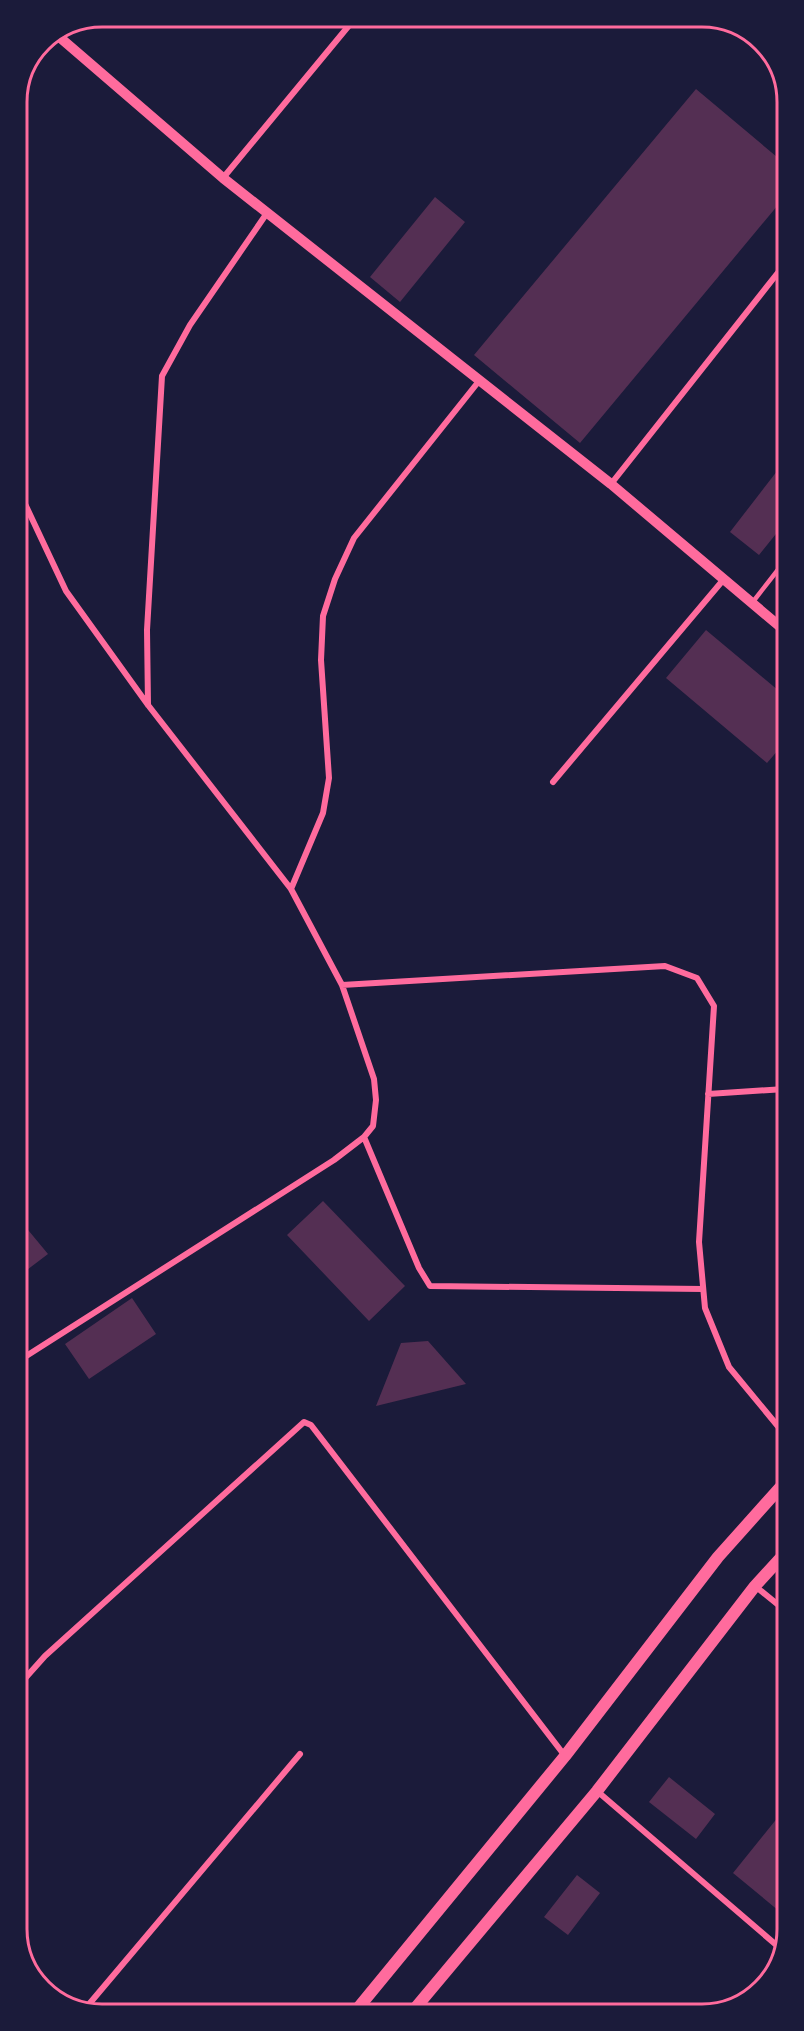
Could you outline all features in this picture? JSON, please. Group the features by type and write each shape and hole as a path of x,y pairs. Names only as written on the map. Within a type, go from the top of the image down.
{"main road":[{"path":"361,2004 565,1756 718,1557 777,1491"},
{"path":"419,2004 597,1791 755,1586 777,1562"}],"street":[{"path":"223,178 348,27"},
{"path":"62,39 223,178 611,484 777,624"},
{"path":"148,705 147,630 162,376 189,325 268,212"},
{"path":"611,484 777,274"},
{"path":"291,889 323,813 328,778 321,660 324,616 335,579 354,538 479,381"},
{"path":"27,508 66,591 148,705 291,889 342,985 374,1079 376,1100 373,1126 364,1137 334,1161 27,1356"},
{"path":"553,782 724,579"},
{"path":"342,985 665,966 697,978 714,1006 699,1242 705,1308 729,1367 777,1425"},
{"path":"708,1094 777,1090"},
{"path":"364,1137 419,1268 430,1286 704,1289"},
{"path":"27,1676 45,1656 304,1422 311,1425 565,1756"},
{"path":"755,1586 777,1604"},
{"path":"90,2002 300,1754"},
{"path":"597,1791 775,1944"}],"lane":[{"path":"752,603 777,571"}],"building":[{"path":"696,89 777,157 777,206 580,443 474,355"},
{"path":"435,197 465,222 400,302 370,277"},
{"path":"777,471 777,533 759,555 730,532"},
{"path":"706,630 777,689 777,751 767,763 666,678"},
{"path":"323,1201 405,1286 369,1321 287,1235"},
{"path":"27,1229 48,1254 27,1270"},
{"path":"132,1298 156,1334 89,1379 65,1344"},
{"path":"428,1341 466,1384 376,1406 401,1343"},
{"path":"669,1777 715,1814 696,1839 649,1802"},
{"path":"777,1818 777,1909 733,1873"},
{"path":"577,1875 600,1893 568,1935 544,1917"}]}
